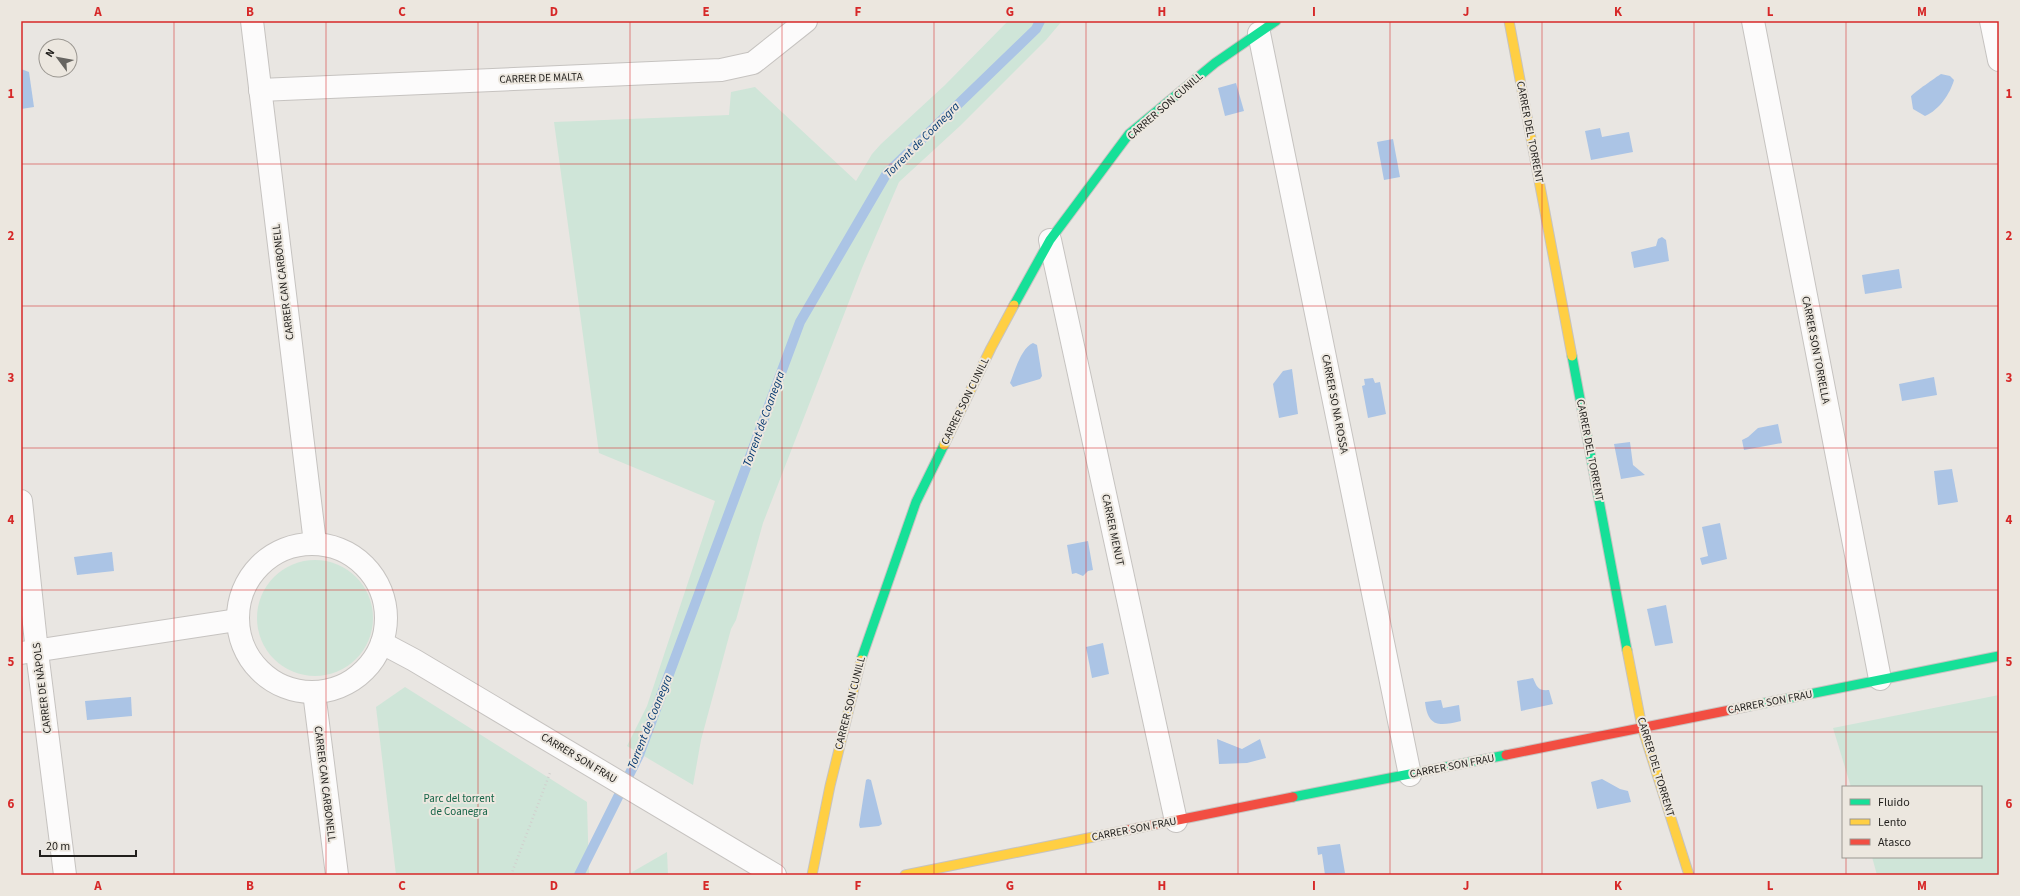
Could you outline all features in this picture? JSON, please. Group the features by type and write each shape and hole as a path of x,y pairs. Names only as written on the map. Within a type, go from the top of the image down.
{"street":[{"name":"CARRER CAN CARBONELL","path":"252,21 315,543"},
{"name":"CARRER DE MALTA","path":"260,90 721,70 753,63 806,21"},
{"name":"CARRER DEL TORRENT","path":"1509,21 1642,727 1689,875"},
{"name":"CARRER SON TORRELLA","path":"1753,21 1880,679"},
{"path":"1991,21 1999,60"},
{"name":"CARRER SON CUNILL","path":"812,875 830,786 859,666 916,502 991,348 1050,240 1129,134 1215,63 1268,27"},
{"name":"CARRER SO NA ROSSA","path":"1268,27 1410,775"},
{"name":"CARRER MENUT","path":"1050,240 1176,821"},
{"name":"CARRER DE NÀPOLS","path":"21,502 29,652 65,875"},
{"path":"315,543 338,548 358,559 374,576 384,597 387,620 382,643 372,663 355,678 336,689 314,692 291,690 270,679 258,669 241,643 238,620 241,596 252,574 269,557 291,546 315,543"},
{"path":"29,652 238,620"},
{"name":"CARRER SON FRAU","path":"382,643 414,660 577,756 775,875"},
{"name":"CARRER SON FRAU","path":"905,875 1999,656"},
{"name":"CARRER CAN CARBONELL","path":"314,692 336,875"}],"path":[{"path":"511,875 550,771"}],"green space":[{"path":"1008,21 1062,21 1046,40 961,125 899,182 862,268 763,523 736,620 731,629 701,740 693,785 627,746 647,706 715,501 599,453 554,122 729,115 731,92 755,87 856,181 872,154 881,144 945,85"},
{"path":"315,560 337,564 356,577 369,596 373,618 369,640 356,659 337,672 315,676 293,672 274,659 261,640 257,618 261,596 274,577 293,564"},
{"name":"Parc del torrent de Coanegra","path":"405,687 587,802 589,875 396,875 376,707"},
{"path":"1999,695 1999,875 1877,875 1872,858 1982,858 1982,786 1851,786 1833,728"},
{"path":"667,852 668,875 627,875"}],"water":[{"path":"21,69 29,72 34,107 21,109"},
{"path":"1941,74 1950,76 1954,80 1947,96 1939,106 1925,116 1913,109 1911,96"},
{"path":"1236,83 1244,111 1225,116 1218,88"},
{"path":"1600,128 1602,137 1629,132 1633,152 1591,160 1585,131"},
{"path":"1393,139 1400,177 1384,180 1377,142"},
{"path":"1662,237 1666,240 1669,261 1634,268 1631,252 1656,246 1658,239"},
{"path":"1899,269 1902,288 1865,294 1862,275"},
{"path":"1033,343 1037,345 1042,376 1040,379 1013,387 1010,383 1019,360 1025,350"},
{"path":"1292,369 1298,414 1279,418 1273,384 1283,371"},
{"path":"1934,377 1937,395 1902,401 1899,384"},
{"path":"1373,378 1375,383 1380,382 1386,414 1368,418 1362,386 1365,385 1364,379"},
{"path":"1778,424 1782,443 1744,450 1742,440 1758,428"},
{"path":"1630,442 1633,465 1645,475 1621,479 1614,444"},
{"path":"1952,469 1958,502 1938,505 1934,471"},
{"path":"1720,523 1727,559 1702,565 1700,558 1708,556 1702,527"},
{"path":"1088,541 1093,570 1088,571 1083,576 1076,573 1072,574 1067,545"},
{"path":"112,552 114,571 77,575 74,557"},
{"path":"1666,605 1673,643 1655,646 1647,609"},
{"path":"1103,643 1109,674 1092,678 1086,647"},
{"path":"1533,678 1538,688 1542,690 1549,690 1553,704 1521,711 1517,681"},
{"path":"131,697 132,716 87,720 85,701"},
{"path":"1441,700 1443,708 1459,705 1461,721 1441,724 1432,721 1429,717 1425,702"},
{"path":"1217,739 1242,749 1260,739 1266,758 1247,763 1219,764"},
{"path":"1602,779 1620,789 1628,791 1631,802 1597,809 1591,782"},
{"path":"866,780 871,780 882,824 879,826 860,828 859,825"},
{"path":"1340,844 1345,873 1325,875 1322,854 1318,855 1317,847"}],"waterway":[{"name":"Torrent de Coanegra","path":"579,875 639,755 800,322 887,173 1036,29 1040,21"}],"traffic: fast":[{"path":"1014,305 1050,240 1129,134 1215,63 1276,21"},
{"path":"1572,356 1627,650"},
{"path":"861,660 916,502 944,445"},
{"path":"1745,707 1999,656"},
{"path":"1293,797 1506,755"}],"traffic: slow":[{"path":"1509,21 1572,356"},
{"path":"944,445 991,348 1014,305"},
{"path":"1627,650 1642,727 1689,875"},
{"path":"812,875 830,786 861,660"},
{"path":"905,875 1113,833"}],"traffic: jam":[{"path":"1506,755 1745,707"},
{"path":"1113,833 1293,797"}]}
